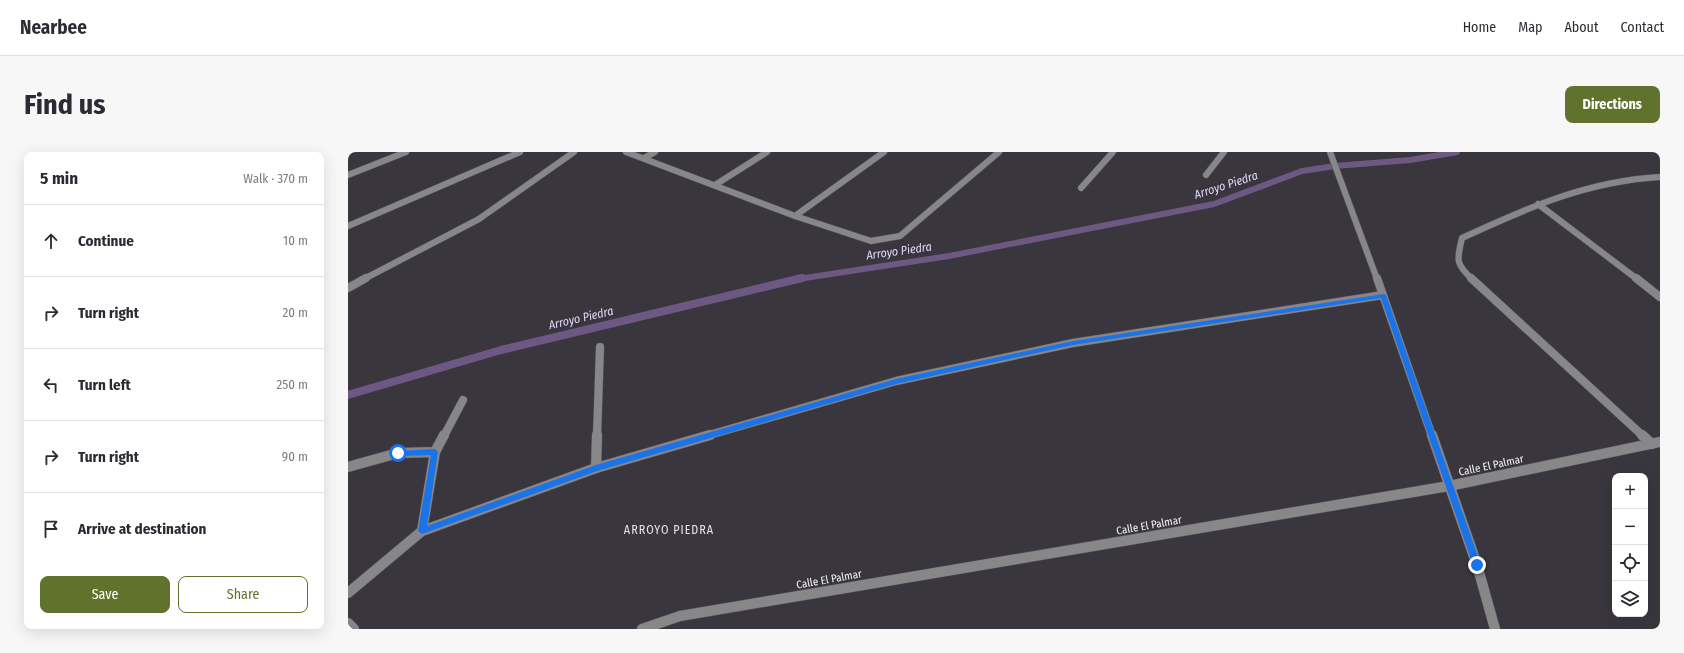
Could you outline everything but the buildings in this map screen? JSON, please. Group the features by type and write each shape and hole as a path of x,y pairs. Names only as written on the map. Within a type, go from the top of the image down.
{"street":[{"path":"348,175 406,152"},
{"path":"348,226 520,152"},
{"path":"348,288 479,220 574,152"},
{"path":"626,152 795,216 871,241 900,236 999,152"},
{"path":"644,158 655,152"},
{"path":"715,185 767,152"},
{"path":"795,216 884,152"},
{"path":"1080,188 1113,152"},
{"path":"1206,175 1224,152"},
{"path":"1330,152 1384,295 1477,565 1495,629"},
{"path":"1656,443 1461,269 1457,260 1462,238 1538,204 1615,181 1658,179"},
{"path":"1538,204 1660,297"},
{"path":"348,593 422,531 596,468 896,381 1073,343 1384,295"},
{"path":"596,468 600,347"},
{"path":"422,531 435,452 463,400"},
{"name":"Calle El Palmar","path":"642,629 680,616 1449,486 1656,443"},
{"path":"348,467 398,453 435,452"},
{"path":"348,623 354,629"}],"waterway":[{"name":"Arroyo Piedra","path":"798,279 949,256 1214,204 1302,171 1335,166 1410,160 1457,152"},
{"name":"Arroyo Piedra","path":"348,395 501,350 802,278"}],"district":[{"name":"ARROYO PIEDRA","path":"669,530"}],"route":[{"path":"398,453 435,452 422,531 596,468 896,381 1073,343 1384,295 1477,565"}]}
